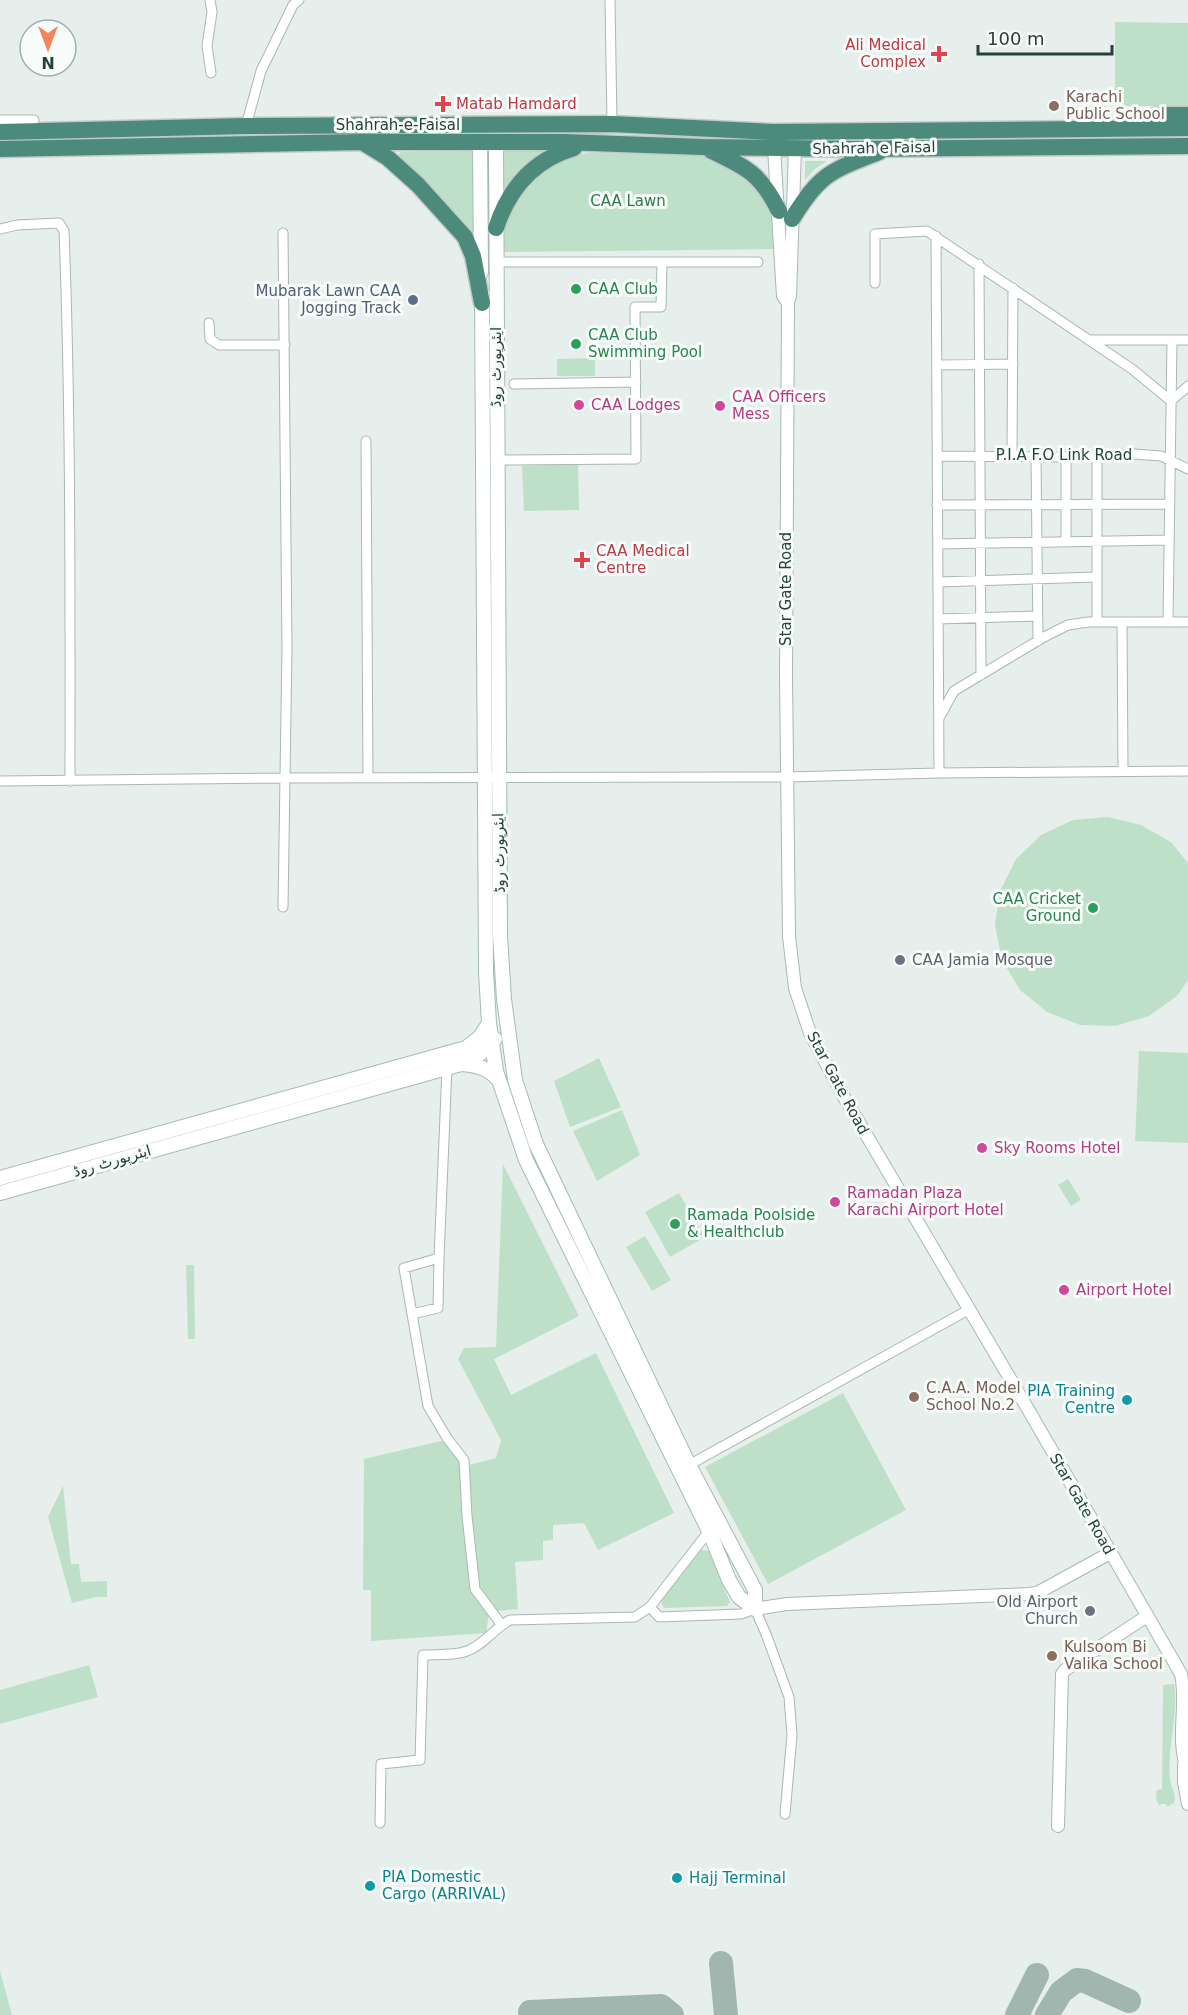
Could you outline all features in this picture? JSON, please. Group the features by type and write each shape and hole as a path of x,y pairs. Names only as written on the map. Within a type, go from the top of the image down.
{"highway":[{"path":"1120,129 1158,115 1188,115"},
{"name":"Shahrah-e-Faisal","path":"0,132 246,126 612,124 795,140"},
{"path":"1120,129 1188,128"},
{"name":"Shahrah e Faisal","path":"703,147 774,148 795,140 1120,129"},
{"name":"Shahrah e Faisal","path":"795,140 891,148 1188,146"},
{"name":"Shahrah-e-Faisal","path":"0,149 363,142 617,143 703,147"},
{"path":"363,142 388,158 418,185 465,237 473,256 482,303"},
{"path":"496,228 502,209 514,188 529,173 556,153 577,147 617,143"},
{"path":"703,147 739,164 756,176 785,215 822,178 835,169 891,148"}],"main road":[{"name":"ایئرپورٹ روڈ","path":"0,1193 454,1066 481,1053 492,1043 506,1018 500,935 498,778 496,228 488,142"},
{"name":"ایئرپورٹ روڈ","path":"488,142 482,303 484,778 486,972 489,1023 499,1080 526,1160 614,1323"},
{"path":"506,1018 515,1080 536,1144 614,1323 660,1418 729,1580 740,1597 755,1609"},
{"path":"466,1048 480,1037 489,1023"},
{"name":"ایئرپورٹ روڈ","path":"0,1178 466,1048"},
{"path":"466,1048 495,1061 515,1080"},
{"path":"454,1066 478,1066 486,1069 499,1080"},
{"path":"660,1418 689,1465 755,1590 755,1609"}],"street":[{"path":"210,0 212,12 207,46 212,74"},
{"path":"246,126 261,71 293,5 299,0"},
{"path":"610,0 612,124"},
{"path":"0,120 34,120"},
{"name":"Star Gate Road","path":"785,215 795,140"},
{"name":"Star Gate Road","path":"774,148 785,215 790,296 788,302 786,445 787,777 789,936 795,988 810,1033 844,1097 1147,1616 1186,1674"},
{"path":"0,229 17,225 59,223 64,231 70,517 70,781"},
{"path":"875,283 874,234 927,231 1132,369 1171,400"},
{"path":"283,233 287,568 283,907"},
{"path":"936,236 939,773"},
{"path":"496,262 758,262"},
{"path":"496,460 636,459 635,307 661,307 662,262"},
{"path":"979,264 981,675"},
{"path":"1012,455 1013,288"},
{"path":"209,323 210,339 219,345 285,345"},
{"path":"1089,340 1188,340"},
{"path":"1168,622 1172,340"},
{"path":"937,364 1013,364"},
{"path":"514,384 636,382"},
{"path":"1171,400 1188,386"},
{"path":"366,441 368,778"},
{"name":"P.I.A F.O Link Road","path":"938,456 1066,457 1136,454 1161,456 1188,469"},
{"path":"1036,456 1038,641"},
{"path":"1097,456 1097,622"},
{"path":"1066,457 1066,542"},
{"path":"938,505 1168,504"},
{"path":"938,544 1168,540"},
{"path":"938,582 1097,577"},
{"path":"938,619 1037,616"},
{"path":"939,718 954,691 1068,625 1097,622 1188,622"},
{"path":"1122,622 1123,771"},
{"path":"0,781 787,777 1188,771"},
{"path":"412,1314 438,1308 439,1258 454,1066"},
{"path":"439,1258 404,1268 428,1406 447,1438 464,1460 475,1589 501,1624"},
{"path":"689,1465 968,1310"},
{"path":"380,1823 381,1764 420,1760 423,1655 466,1652 478,1645 501,1624 510,1620 635,1617 650,1607 709,1531"},
{"path":"650,1607 659,1617 741,1614 755,1609 787,1604 1039,1592 1110,1553"},
{"path":"755,1609 789,1696 792,1735 785,1814"},
{"path":"1058,1826 1062,1674 1147,1616"},
{"path":"1186,1674 1182,1742 1186,1766 1184,1782 1188,1804"}],"green space":[{"path":"1115,22 1188,23 1188,106 1115,106"},
{"path":"546,149 548,153 502,196 504,150"},
{"path":"472,151 477,154 478,242 398,156 400,152"},
{"name":"CAA Lawn","path":"590,153 698,154 745,173 770,207 775,223 777,249 503,252 507,221 519,195 528,183 552,164 567,157"},
{"path":"805,161 827,161 816,168 805,180"},
{"path":"595,358 595,376 557,376 557,359"},
{"path":"578,464 579,510 524,511 522,466"},
{"name":"CAA Cricket Ground","path":"1108,817 1141,825 1171,842 1188,863 1188,980 1177,996 1149,1016 1115,1026 1080,1025 1047,1012 1020,990 1002,960 995,925 1000,891 1016,859 1041,835 1073,820"},
{"path":"1139,1051 1188,1053 1188,1143 1135,1141"},
{"path":"599,1058 621,1107 570,1127 554,1081"},
{"path":"622,1110 640,1155 597,1181 573,1131"},
{"path":"503,1164 579,1316 494,1359 511,1395 596,1353 674,1513 598,1550 584,1523 553,1525 553,1540 543,1541 543,1560 515,1562 518,1609 499,1611 489,1605 477,1588 470,1515 469,1465 496,1458 501,1440 458,1359 464,1348 496,1347"},
{"path":"1068,1179 1081,1200 1071,1206 1058,1185"},
{"name":"Ramada Poolside & Healthclub","path":"679,1193 705,1237 670,1257 645,1212"},
{"path":"645,1236 671,1280 652,1291 626,1247"},
{"path":"186,1265 194,1265 195,1339 188,1339"},
{"path":"843,1393 906,1510 768,1584 705,1467"},
{"path":"445,1441 459,1459 471,1590 489,1613 486,1633 371,1641 371,1590 363,1590 364,1459"},
{"path":"63,1486 71,1564 79,1564 81,1582 107,1581 107,1597 96,1597 72,1603 48,1517"},
{"path":"695,1551 709,1551 730,1602 727,1606 664,1608 661,1602"},
{"path":"89,1665 98,1697 0,1724 0,1690"},
{"path":"1174,1684 1175,1707 1170,1753 1170,1780 1175,1800 1167,1807 1166,1804 1160,1806 1156,1795 1157,1790 1162,1789 1163,1685"},
{"path":"0,1971 12,2015 0,2015"}],"taxiway":[{"path":"721,1963 726,2015"},
{"path":"1017,2015 1037,1975"},
{"path":"1047,2015 1061,1992 1077,1980 1085,1981 1129,2001"},
{"path":"530,2012 661,2006 672,2015"}],"place":[{"name":"Ali Medical Complex","path":"939,54"},
{"name":"Matab Hamdard","path":"443,104"},
{"name":"Karachi Public School","path":"1054,106"},
{"name":"CAA Club","path":"576,289"},
{"name":"Mubarak Lawn CAA Jogging Track","path":"413,300"},
{"name":"CAA Club Swimming Pool","path":"576,344"},
{"name":"CAA Lodges","path":"579,405"},
{"name":"CAA Officers Mess","path":"720,406"},
{"name":"CAA Medical Centre","path":"582,560"},
{"name":"CAA Cricket Ground","path":"1093,908"},
{"name":"CAA Jamia Mosque","path":"900,960"},
{"name":"Sky Rooms Hotel","path":"982,1148"},
{"name":"Ramadan Plaza Karachi Airport Hotel","path":"835,1202"},
{"name":"Ramada Poolside & Healthclub","path":"675,1224"},
{"name":"Airport Hotel","path":"1064,1290"},
{"name":"C.A.A. Model School No.2","path":"914,1397"},
{"name":"PIA Training Centre","path":"1127,1400"},
{"name":"Old Airport Church","path":"1090,1611"},
{"name":"Kulsoom Bi Valika School","path":"1052,1656"},
{"name":"Hajj Terminal","path":"677,1878"},
{"name":"PIA Domestic Cargo (ARRIVAL)","path":"370,1886"}]}
